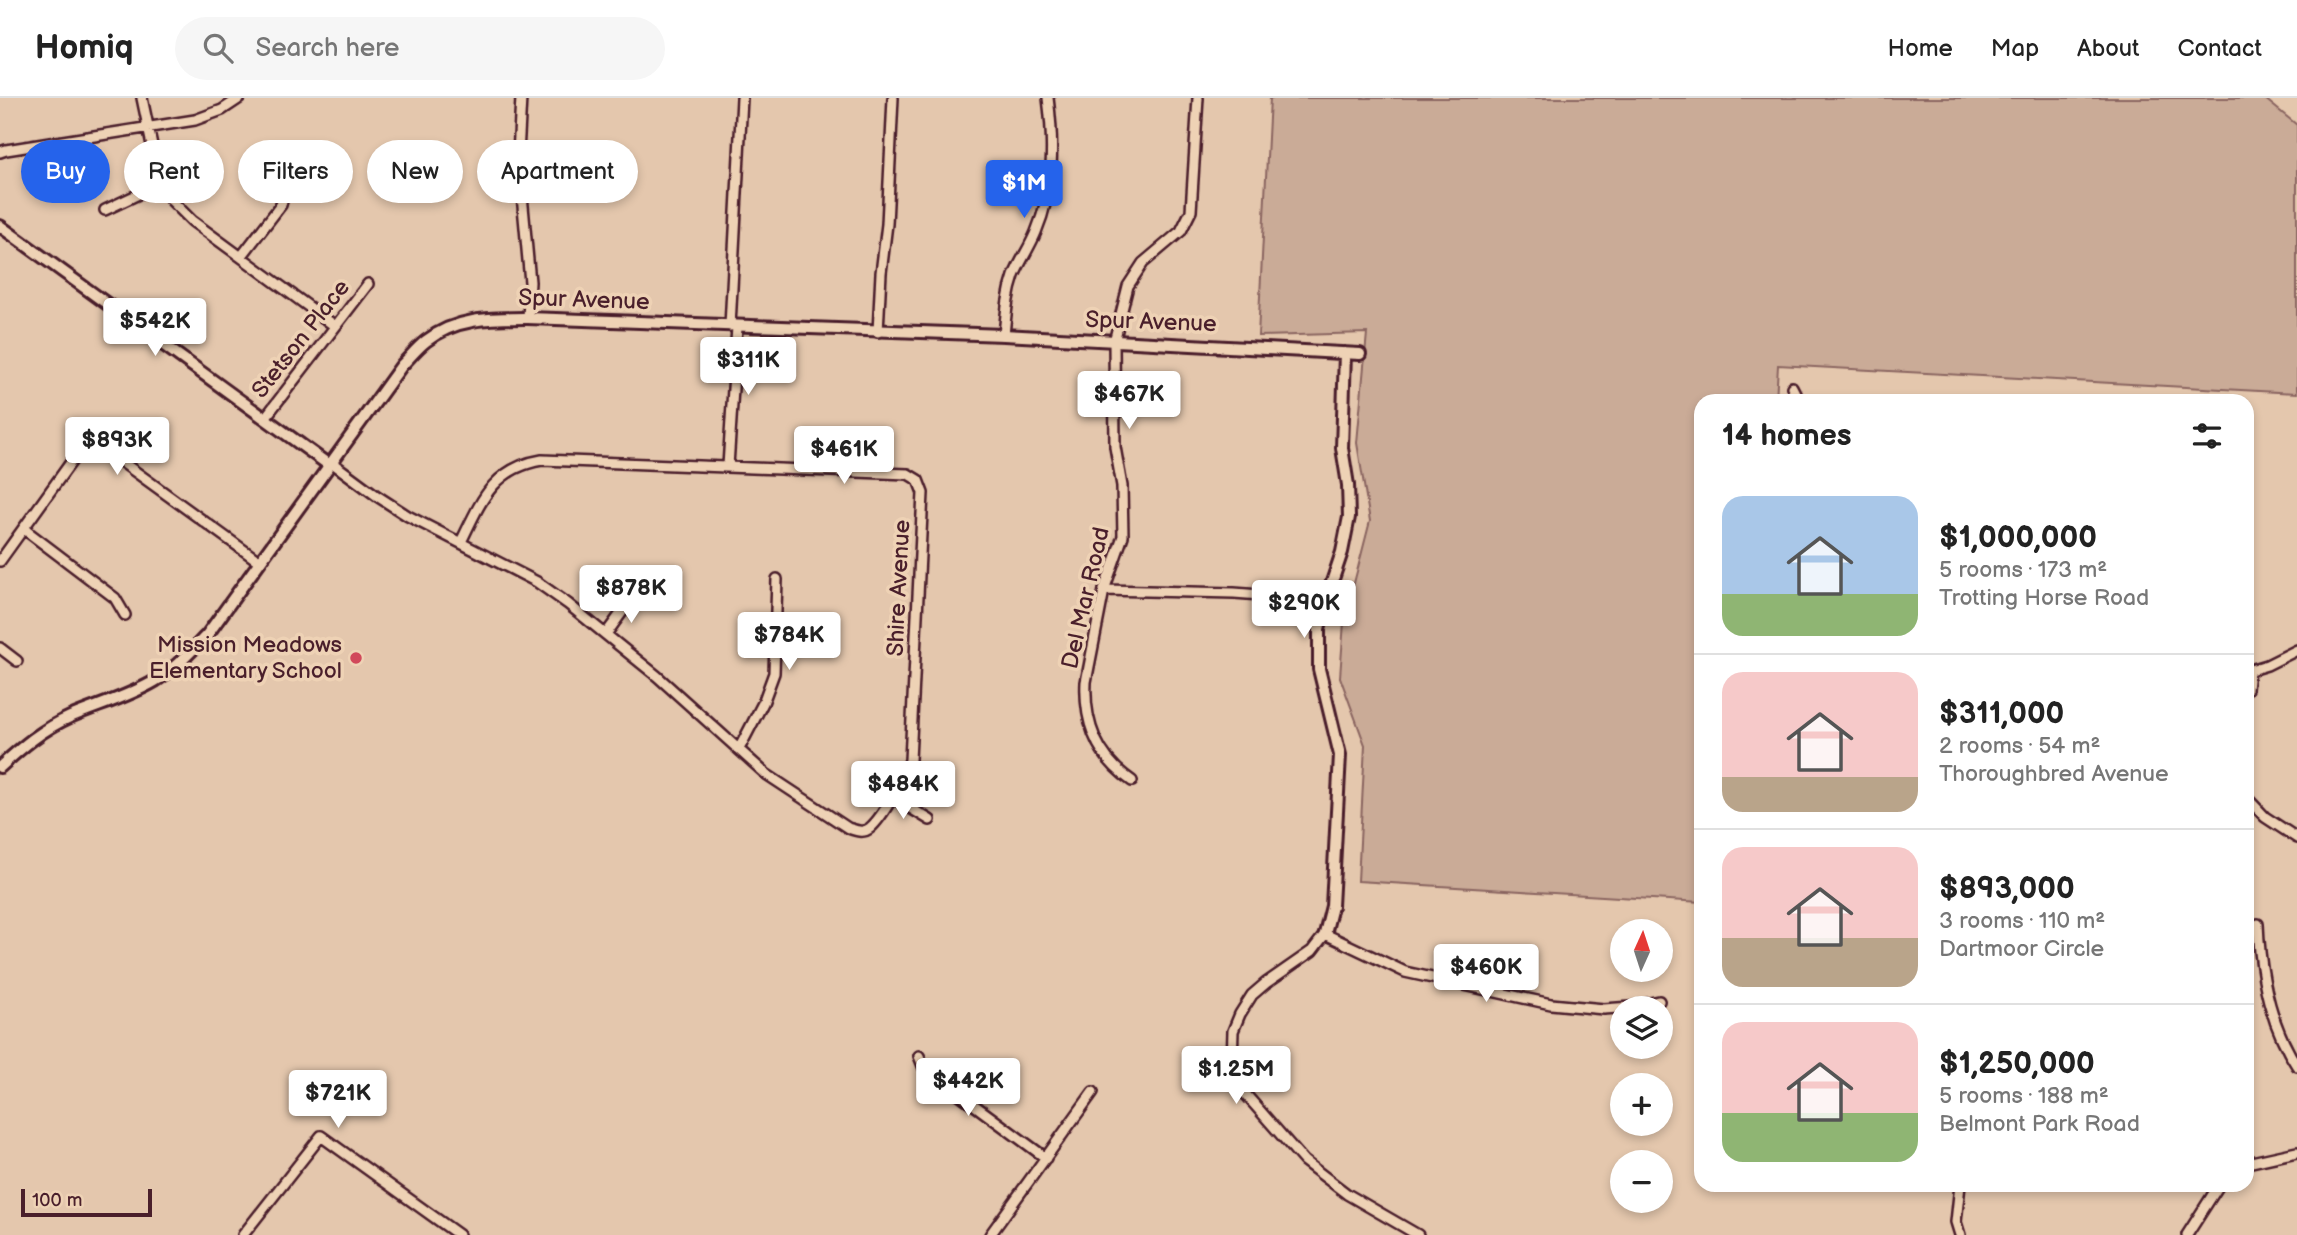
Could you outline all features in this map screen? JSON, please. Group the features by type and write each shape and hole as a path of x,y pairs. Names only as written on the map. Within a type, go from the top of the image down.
{"street":[{"path":"142,98 151,140"},
{"path":"0,152 195,120 222,110 240,98"},
{"path":"522,98 517,173 522,195 530,282 528,318"},
{"path":"728,466 742,98"},
{"path":"878,332 893,98"},
{"path":"1004,335 1006,306 1015,275 1037,230 1050,184 1053,132 1048,98"},
{"name":"Del Mar Road","path":"1132,781 1115,769 1101,752 1087,712 1086,682 1104,590 1123,536 1122,485 1115,447 1114,342 1128,286 1143,263 1181,231 1191,211 1198,98"},
{"path":"105,211 124,202"},
{"path":"174,203 192,220 335,326"},
{"path":"241,257 282,203"},
{"path":"0,226 264,418 377,496 408,516 537,582 657,676 739,749 763,703 774,673 777,579"},
{"name":"Stetson Place","path":"264,418 368,284"},
{"name":"Spur Avenue","path":"0,767 26,743 49,728 125,696 175,667 207,635 402,365 426,341 447,328 483,318 528,318 1004,335 1360,354"},
{"path":"1345,353 1342,448 1348,485 1349,517 1320,629 1319,669 1340,755 1332,906 1325,934 1312,951 1252,995 1240,1014 1233,1031 1233,1063 1236,1078 1247,1096 1304,1161 1347,1194 1418,1235"},
{"path":"1792,387 1796,394"},
{"path":"0,561 79,452 92,446 104,449 260,562"},
{"name":"Shire Avenue","path":"461,542 489,489 507,472 542,460 908,474 918,480 923,493 910,760 906,774 892,797 869,828 861,832 848,828 766,774 739,749"},
{"path":"24,529 115,598 125,615"},
{"path":"1104,590 1234,593 1326,600"},
{"path":"606,634 633,597"},
{"path":"0,648 17,661"},
{"path":"2254,669 2297,650"},
{"path":"892,797 930,820"},
{"path":"2254,805 2265,817 2297,838"},
{"path":"2259,924 2259,946 2269,1000 2283,1045 2297,1066"},
{"path":"1325,934 1405,972 1551,1004 1610,1009"},
{"path":"919,1056 924,1068 1046,1158"},
{"path":"990,1235 1093,1093"},
{"path":"243,1235 321,1136 459,1235"},
{"path":"2254,1161 2297,1152"},
{"path":"1959,1192 1956,1222 1960,1235"},
{"path":"2188,1235 2215,1192"}],"shaded area":[{"path":"1270,98 2264,98 2297,125 2297,393 1778,365 1776,394 1694,394 1694,902 1358,881 1365,745 1340,677 1344,622 1370,521 1357,443 1367,333 1258,336"}],"place":[{"name":"Mission Meadows Elementary School","path":"356,658"}]}
